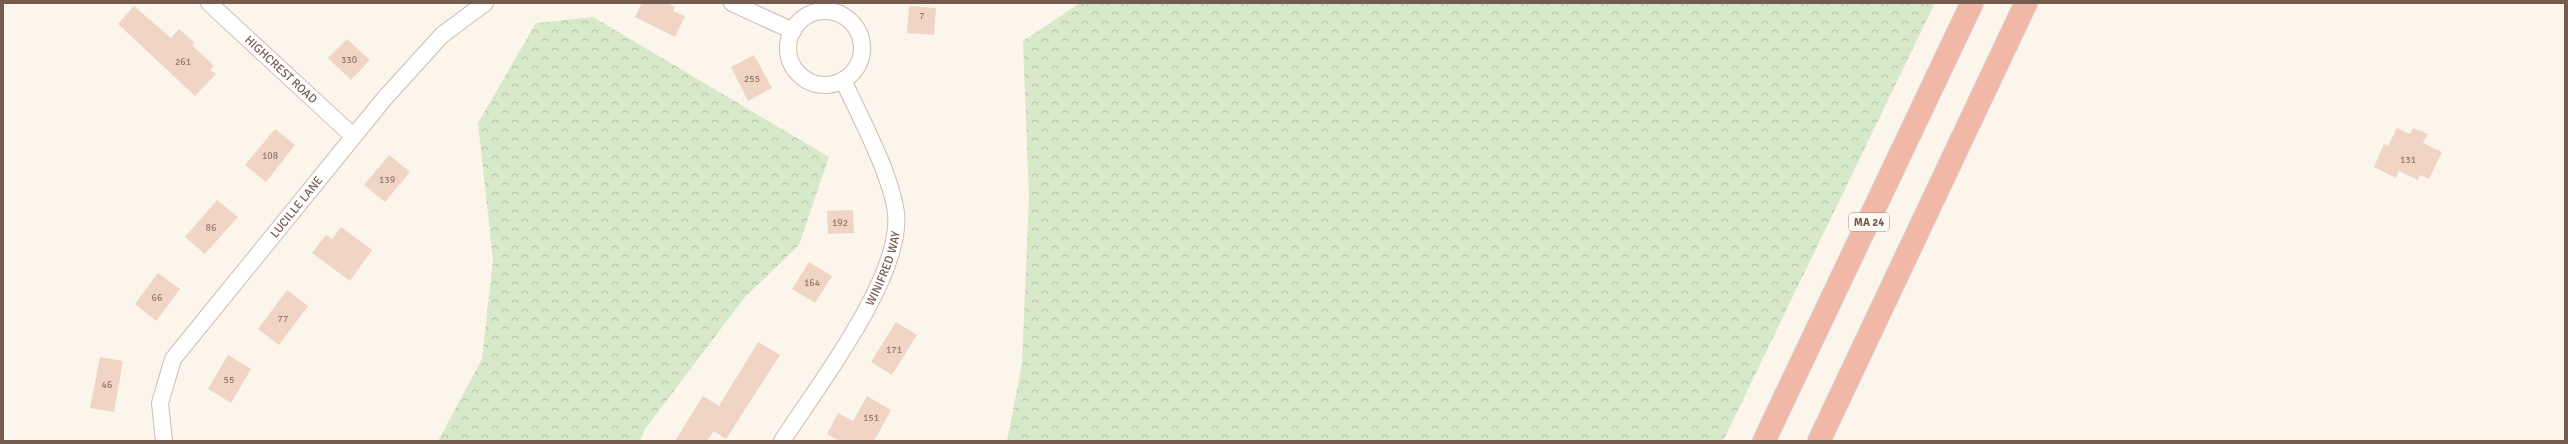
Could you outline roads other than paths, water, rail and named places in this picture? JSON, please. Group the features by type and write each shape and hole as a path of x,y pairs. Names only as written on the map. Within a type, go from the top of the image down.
{"highway":[{"name":"MA 24","path":"1764,441 1972,3"},
{"path":"1819,441 2026,3"}],"street":[{"name":"HIGHCREST ROAD","path":"209,3 353,136"},
{"name":"LUCILLE LANE","path":"164,441 160,403 173,358 353,136 442,35 485,3"},
{"path":"732,3 793,31"},
{"path":"841,8 855,26 862,46 858,66 843,80 835,84 816,83 800,74 792,62 788,49 793,31 801,20 812,14 841,8"},
{"name":"WINIFRED WAY","path":"782,441 868,307 892,256 896,213 883,169 843,80"}]}
